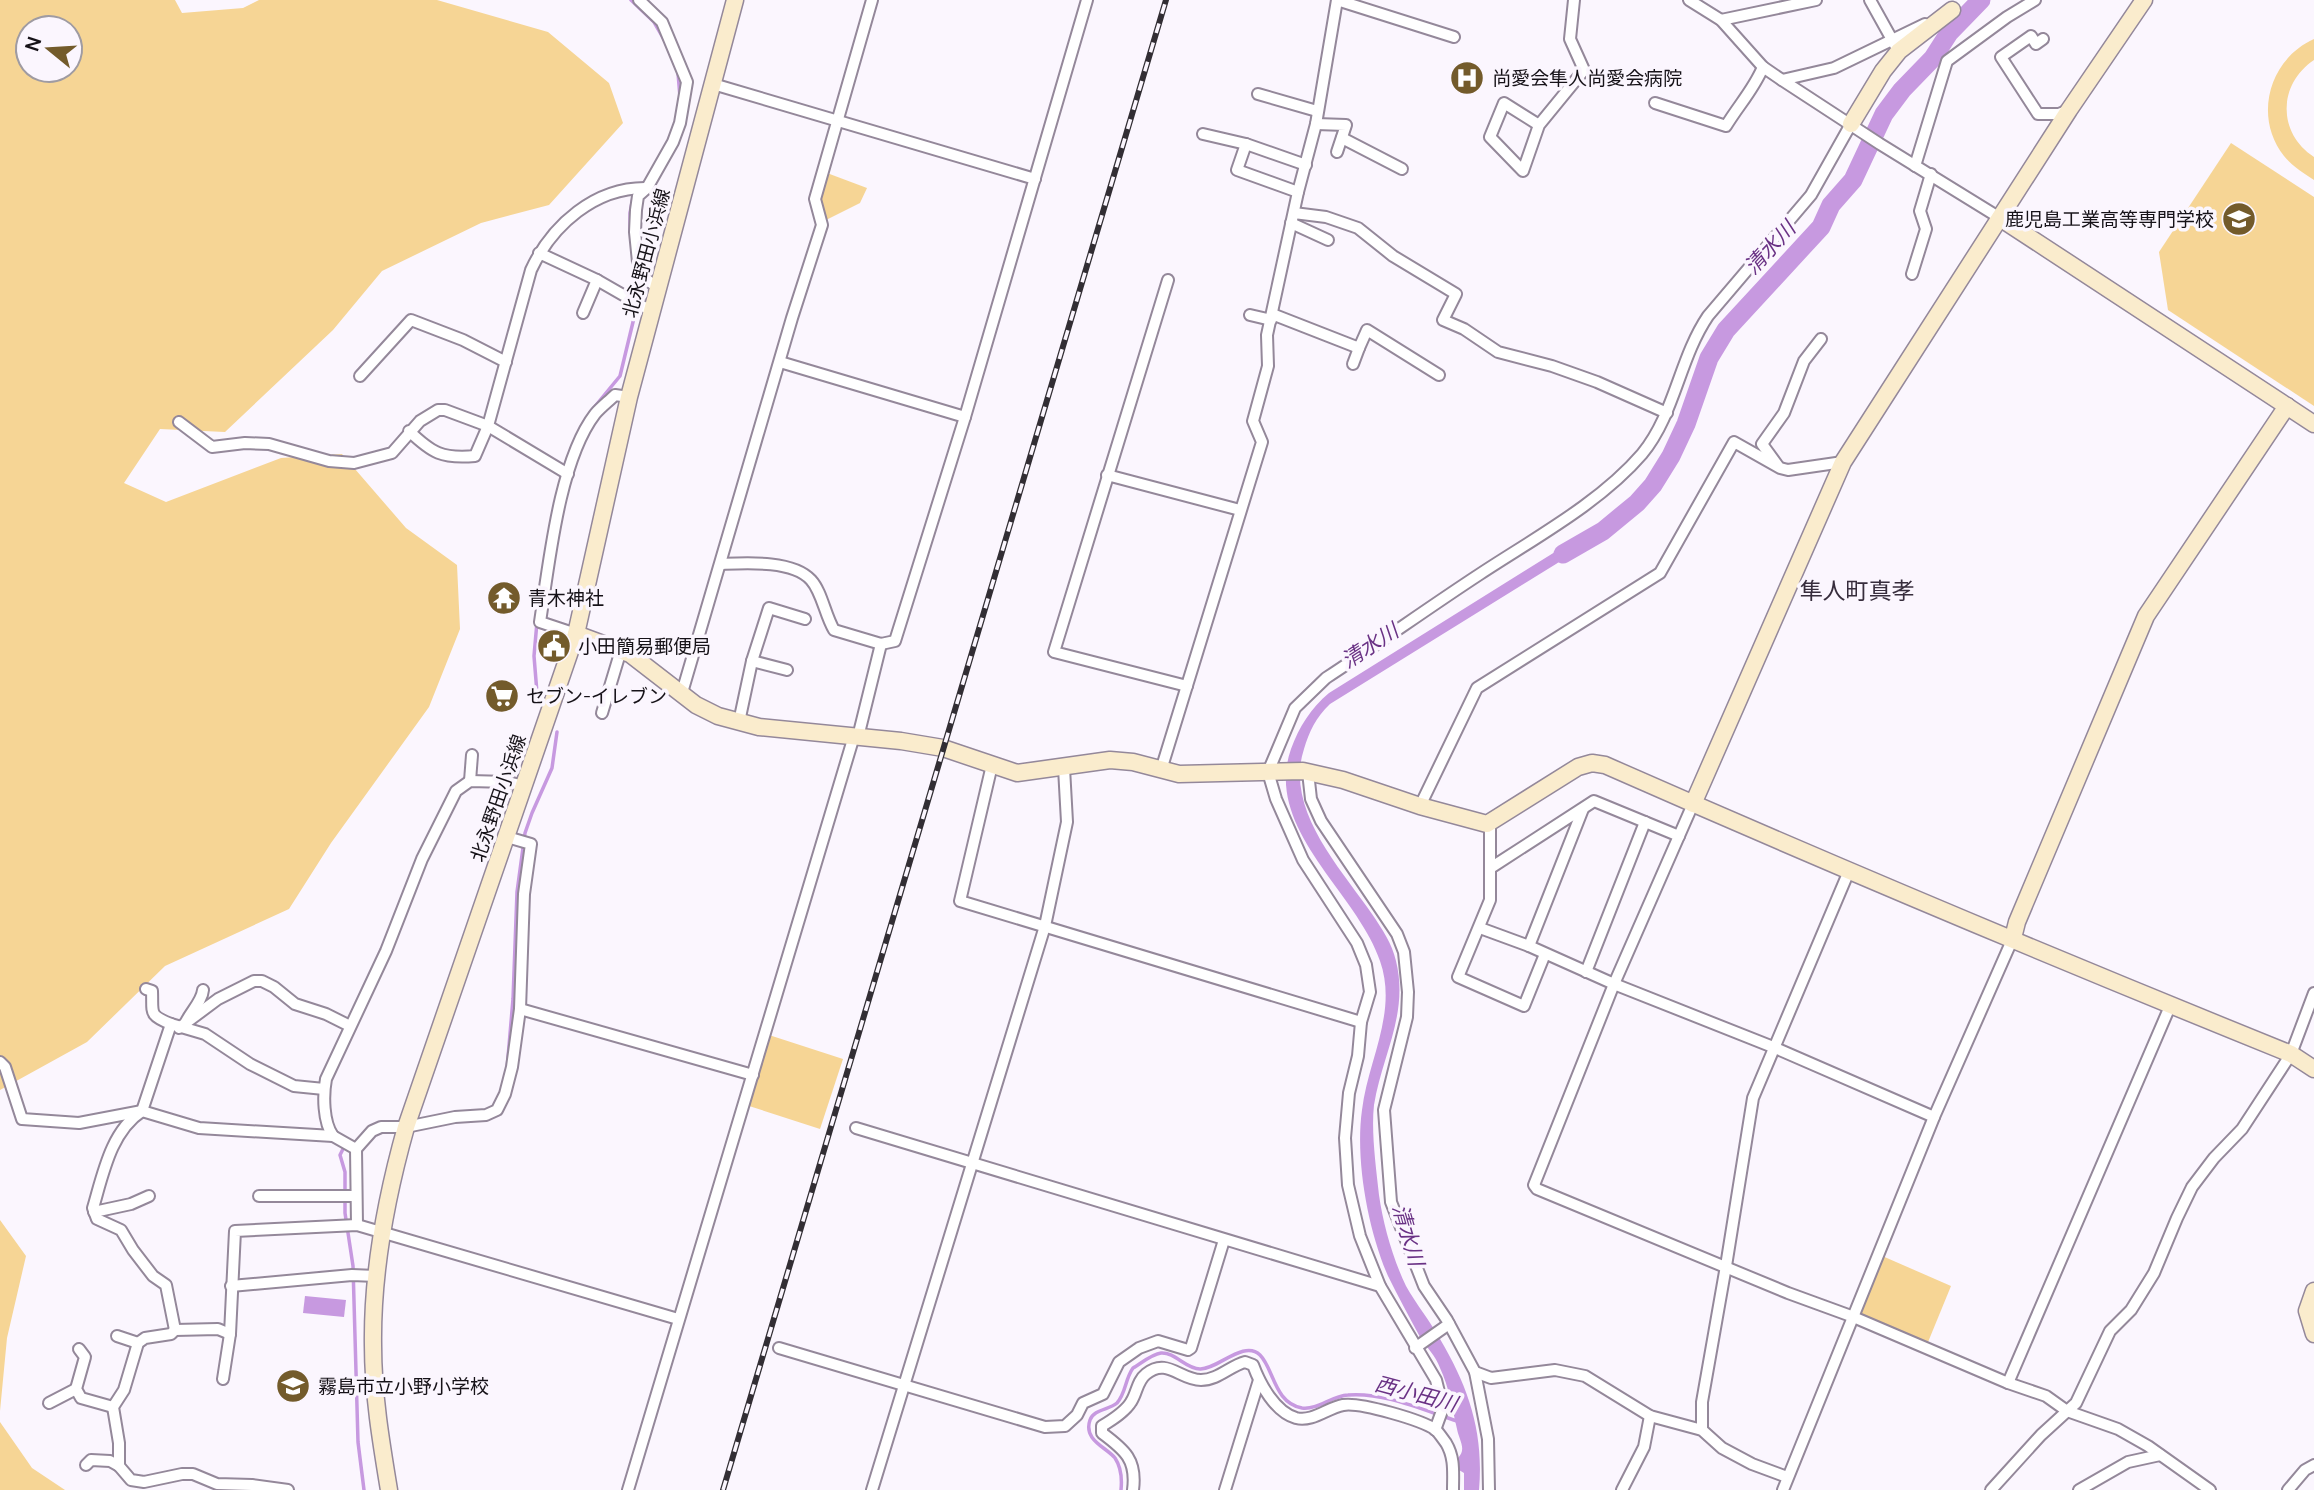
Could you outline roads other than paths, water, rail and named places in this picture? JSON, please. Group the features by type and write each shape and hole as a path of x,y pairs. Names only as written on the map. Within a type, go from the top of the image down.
{"street":[{"path":"639,0 662,22 687,82 680,123 673,142 638,196 636,210 635,232 642,276 658,288"},
{"name":"北永野田小浜線","path":"389,1490 379,1434 363,1275 382,1232 388,1195 406,1127 512,839 524,786 576,634 647,309 658,288 735,0"},
{"path":"681,696 822,225 815,199 873,0"},
{"path":"722,564 758,562 799,570 813,581 834,630 881,644 895,641 965,417 1087,0"},
{"path":"1161,770 1262,442 1253,421 1268,366 1267,335 1298,191 1316,124 1337,0 1454,37"},
{"path":"1539,125 1504,103 1490,137 1523,171 1539,125 1584,70 1570,39 1574,0"},
{"path":"1689,0 1721,20 1763,67 1782,80 2000,218 2314,424"},
{"path":"1721,20 1816,0"},
{"path":"1870,0 1896,46"},
{"path":"1915,166 1947,61 2035,0"},
{"path":"2144,0 2069,110 1843,462 1614,984 1534,1185 1558,1198 1851,1316 2008,1383 2046,1396 2067,1411 2118,1429 2210,1490"},
{"path":"1782,80 1835,68 1896,46 1957,5"},
{"path":"2043,39 2036,44 2031,36 2001,57 2038,114 2059,114 2069,110"},
{"path":"1435,1430 1443,1408 1436,1380 1380,1286 1360,1236 1348,1185 1345,1138 1349,1093 1358,1056 1361,1022 1370,992 1366,965 1357,943 1303,860 1276,799 1272,772 1296,708 1326,678 1590,500 1641,454 1667,413 1684,361 1697,332 1811,195 1896,46"},
{"path":"1655,103 1726,126 1744,97 1755,87 1763,67"},
{"path":"713,84 1035,179"},
{"path":"1258,94 1317,111"},
{"path":"680,123 702,127"},
{"path":"1316,124 1346,125 1337,152"},
{"path":"1203,134 1246,144 1306,166"},
{"path":"1342,138 1402,169"},
{"path":"1246,144 1237,170 1298,191"},
{"path":"1912,274 1926,229 1920,211 1931,174"},
{"path":"409,431 429,450 455,458 475,456 488,426 531,270 539,253 556,231 593,200 643,188"},
{"path":"1293,218 1326,217 1358,228 1393,256 1456,293 1443,320 1464,329 1498,352 1563,370 1667,413"},
{"path":"1293,218 1328,240"},
{"path":"539,253 597,280 647,309"},
{"path":"583,313 597,280"},
{"path":"1168,280 1054,652 1186,686"},
{"path":"1250,314 1272,317 1359,348"},
{"path":"359,376 411,320 463,340 506,362"},
{"path":"1353,364 1367,330 1439,375"},
{"path":"1780,468 1762,444 1784,413 1804,361 1821,339"},
{"path":"780,362 965,417"},
{"path":"629,397 615,395 596,413 564,472 540,622 621,649 645,665 681,696 708,711 759,727 943,748 1017,773 1110,760 1196,774 1306,772 1343,780 1420,806 1490,823"},
{"path":"1783,1490 1851,1316 1934,1117 2013,938 2027,897 2146,616 2287,407"},
{"path":"179,422 212,447 245,443 269,444 340,463 354,463 392,453 420,421 438,410 445,410 488,426 564,472"},
{"path":"1420,806 1477,688 1660,573 1734,442 1788,470 1843,462"},
{"path":"1107,475 1240,510"},
{"path":"739,722 752,661 769,608 805,619"},
{"path":"628,1490 856,736 881,644"},
{"path":"602,713 621,649"},
{"path":"752,661 787,670"},
{"path":"470,781 472,755"},
{"path":"1490,823 1515,804 1578,767 1592,763 1605,765 1849,872 2291,1054 2314,1069"},
{"path":"992,765 960,901 1361,1022"},
{"path":"873,1490 1045,926 1067,822 1064,768"},
{"path":"1306,772 1311,799 1321,821 1397,934 1404,952 1408,992 1407,1017 1384,1110 1391,1202 1424,1286 1449,1324 1475,1372 1488,1439 1489,1490"},
{"path":"352,1147 329,1131 324,1089 326,1079 377,972 438,827 456,791 470,781 508,782 524,786"},
{"path":"1492,867 1594,801 1679,836"},
{"path":"1529,946 1583,809"},
{"path":"1586,972 1644,822"},
{"path":"1490,823 1490,900 1458,977 1524,1006 1545,954"},
{"path":"352,1147 372,1130 381,1127 406,1127 455,1117 486,1115 497,1110 508,1081 520,1009 524,894 530,844 512,839"},
{"path":"1702,1430 1702,1402 1727,1266 1753,1098 1849,872"},
{"path":"1480,928 1773,1047 1934,1117"},
{"path":"178,1026 218,999 254,981 262,981 295,1004 326,1014 350,1026"},
{"path":"146,989 152,991 152,1012 155,1018 205,1034 250,1063 294,1086 324,1089"},
{"path":"176,1330 166,1286 153,1276 121,1230 97,1219 93,1208 115,1140 134,1116 142,1111 178,1026 201,999 203,990"},
{"path":"1991,1490 2041,1435 2076,1403 2110,1331 2132,1310 2149,1282 2192,1187 2214,1158 2242,1129 2291,1054 2314,993"},
{"path":"2008,1383 2171,1004"},
{"path":"520,1009 752,1075"},
{"path":"0,1062 5,1067 22,1119 79,1123 142,1111 199,1128 334,1137"},
{"path":"856,1128 1380,1286"},
{"path":"350,1226 354,1196 352,1147"},
{"path":"94,1212 131,1204 149,1196"},
{"path":"258,1196 354,1196"},
{"path":"223,1379 230,1334 235,1231 350,1226 382,1232 678,1319"},
{"path":"779,1348 1045,1427 1065,1426 1077,1415 1083,1403 1103,1394 1115,1366 1127,1356 1158,1341 1188,1350 1191,1348 1224,1240"},
{"path":"231,1286 363,1275"},
{"path":"2314,1291 2307,1311 2314,1334"},
{"path":"1415,1348 1449,1324"},
{"path":"119,1466 119,1443 113,1407 124,1390 138,1343 145,1338 171,1334 176,1330 218,1329 230,1334"},
{"path":"117,1336 138,1343"},
{"path":"79,1349 85,1357 76,1389 81,1398 113,1407"},
{"path":"1133,1490 1135,1474 1128,1456 1102,1433 1102,1426 1130,1403 1145,1374 1159,1367 1166,1367 1199,1380 1214,1378 1245,1362 1253,1365 1259,1380 1273,1400 1296,1418 1310,1418 1343,1405 1357,1405 1387,1412 1435,1430 1446,1443 1453,1459 1453,1490"},
{"path":"1475,1372 1491,1378 1555,1370 1585,1376 1650,1416 1702,1430 1722,1448 1752,1464 1787,1477"},
{"path":"1225,1490 1259,1380"},
{"path":"49,1403 76,1389"},
{"path":"1622,1490 1644,1447 1650,1416"},
{"path":"2079,1490 2128,1462 2160,1455"},
{"path":"86,1465 91,1460 99,1459 119,1466 131,1480 144,1482 193,1474 217,1484 288,1490"},
{"path":"2288,1490 2305,1470 2314,1465"}],"waterway":[{"path":"631,0 654,22 665,41"},
{"name":"清水川","path":"1563,554 1603,531 1637,503 1653,485 1671,456 1686,424 1709,358 1726,330 1821,227 1831,205 1853,180 1884,114 1902,90 1933,58 1949,33 1981,0"},
{"path":"678,73 680,97"},
{"path":"630,231 633,197"},
{"path":"592,410 620,376 640,293 635,270"},
{"path":"537,622 534,656 537,693"},
{"path":"507,1069 517,892 525,833 552,768 557,732"},
{"path":"343,1149 340,1155 345,1172 345,1213 353,1266 358,1442 364,1490"},
{"name":"西小田川","path":"1121,1490 1121,1474 1117,1462 1092,1438 1090,1420 1095,1414 1117,1403 1133,1368 1161,1353 1200,1369 1238,1353 1254,1351 1265,1361 1280,1393 1293,1405 1308,1408 1342,1396 1375,1396 1457,1421"}],"railway":[{"path":"723,1490 1166,0"}],"place":[{"name":"尚愛会隼人尚愛会病院","path":"1467,78"},
{"name":"鹿児島工業高等専門学校","path":"2239,219"},
{"name":"青木神社","path":"504,598"},
{"name":"小田簡易郵便局","path":"554,646"},
{"name":"セブン-イレブン","path":"502,696"},
{"name":"霧島市立小野小学校","path":"293,1386"}],"district":[{"name":"隼人町真孝","path":"1857,591"}]}
